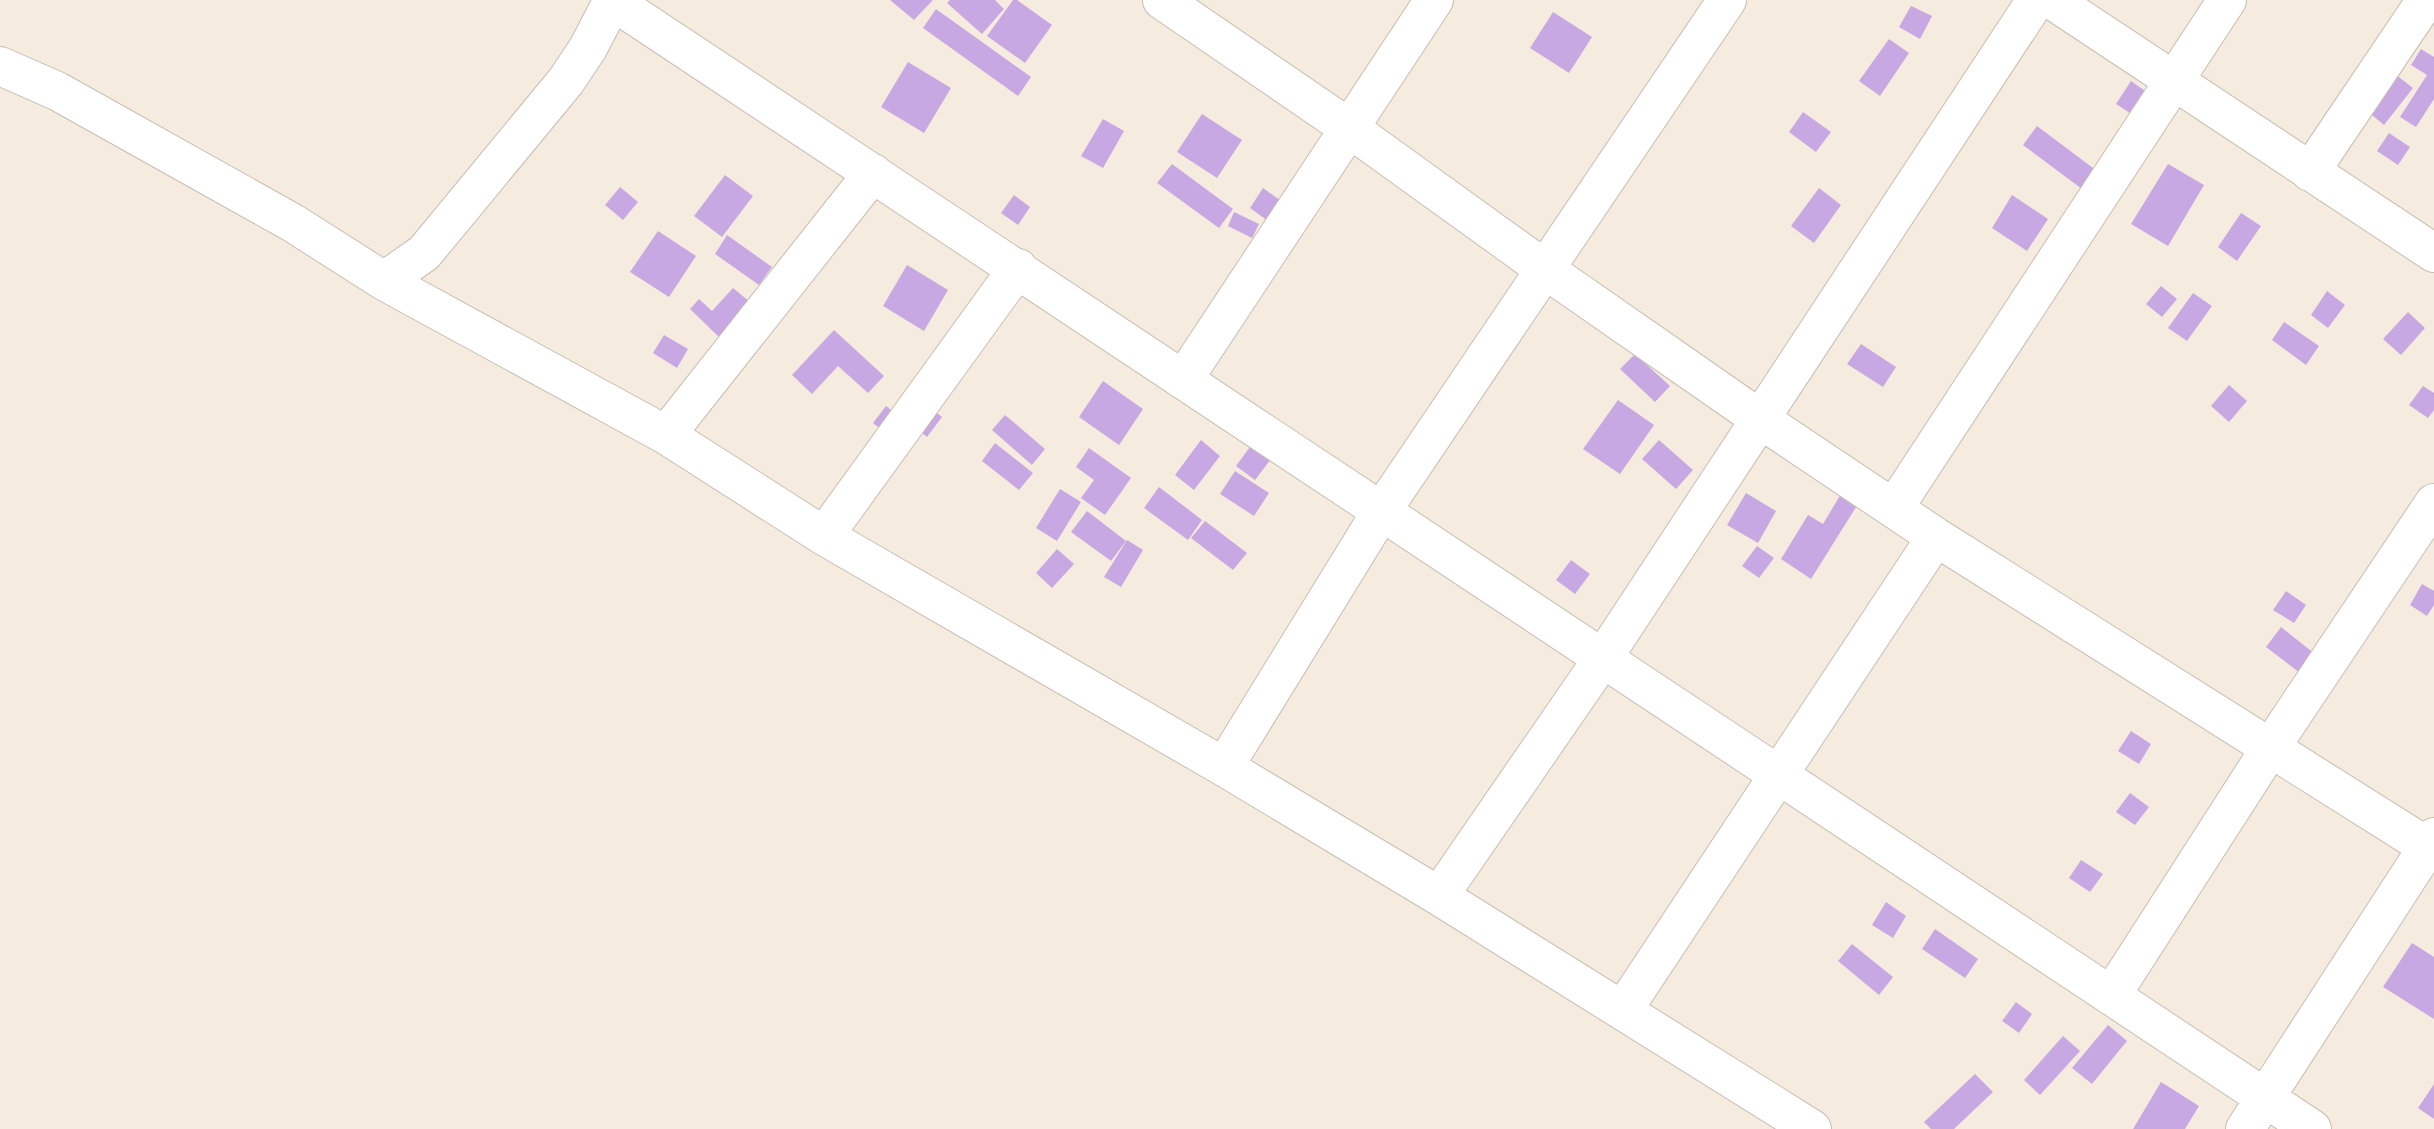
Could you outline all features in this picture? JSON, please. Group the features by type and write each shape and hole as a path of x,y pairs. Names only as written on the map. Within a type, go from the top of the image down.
{"street":[{"path":"384,281 424,253 566,81 588,48 612,0 2312,1129"},
{"path":"1162,0 1349,128 1760,419 1936,537 2432,845 2245,1129"},
{"path":"1183,380 1434,0"},
{"path":"1224,767 1381,512 1727,0"},
{"path":"1439,896 1603,658 2036,0"},
{"path":"2052,0 2434,253"},
{"path":"1894,508 2227,0"},
{"path":"2310,172 2426,0"},
{"path":"0,66 57,91 293,223 384,281 666,435 824,536 1224,767 1439,896 1812,1129"},
{"path":"666,435 873,173"},
{"path":"824,536 1018,268"},
{"path":"2111,996 2271,747 2434,503"},
{"path":"1623,1010 1936,537"}],"building":[{"path":"890,0 933,0 914,20"},
{"path":"950,0 995,0 1004,9 982,34 947,3"},
{"path":"1013,0 1052,25 1025,63 987,36"},
{"path":"1911,6 1932,16 1920,39 1899,27"},
{"path":"936,9 1031,77 1018,96 923,28"},
{"path":"1553,12 1592,37 1569,73 1530,48"},
{"path":"1889,39 1909,53 1880,96 1859,81"},
{"path":"2421,49 2434,57 2434,99 2416,127 2400,117 2427,75 2411,65"},
{"path":"2373,57 2413,88 2384,125 2345,93"},
{"path":"908,62 951,88 924,133 881,107"},
{"path":"2131,81 2148,93 2133,115 2116,104"},
{"path":"1803,112 1831,132 1816,152 1789,132"},
{"path":"1202,114 1242,140 1217,178 1177,152"},
{"path":"1103,119 1124,131 1103,168 1081,156"},
{"path":"2037,126 2097,171 2082,189 2023,145"},
{"path":"2389,133 2410,147 2398,165 2377,151"},
{"path":"1172,164 1233,209 1219,228 1157,183"},
{"path":"2168,164 2204,185 2168,246 2131,224"},
{"path":"725,175 753,196 722,237 694,216"},
{"path":"620,187 638,202 623,220 605,205"},
{"path":"1263,188 1281,201 1268,221 1250,208"},
{"path":"1819,188 1841,205 1814,243 1791,226"},
{"path":"1014,195 1030,207 1018,225 1001,213"},
{"path":"2012,195 2048,219 2027,251 1992,228"},
{"path":"1234,212 1259,224 1252,238 1228,226"},
{"path":"2241,213 2261,226 2237,261 2218,247"},
{"path":"658,231 696,256 669,297 630,272"},
{"path":"727,235 772,267 759,285 715,254"},
{"path":"907,265 948,290 924,331 883,306"},
{"path":"2161,286 2177,299 2162,317 2146,304"},
{"path":"733,288 750,302 719,337 690,309 699,299 712,311"},
{"path":"2327,291 2345,305 2328,328 2311,315"},
{"path":"2193,293 2212,306 2187,341 2168,328"},
{"path":"2408,312 2425,328 2401,355 2383,339"},
{"path":"2284,322 2319,346 2306,365 2272,340"},
{"path":"834,330 884,376 868,393 838,366 812,394 792,375"},
{"path":"664,335 688,349 677,368 653,353"},
{"path":"1861,344 1896,367 1883,387 1847,364"},
{"path":"1635,354 1670,386 1655,402 1620,369"},
{"path":"1103,381 1143,409 1119,445 1079,417"},
{"path":"2229,385 2247,401 2229,422 2211,406"},
{"path":"2423,386 2434,393 2434,410 2428,418 2409,405"},
{"path":"1618,400 1654,425 1620,474 1583,449"},
{"path":"924,403 942,417 927,437 909,423"},
{"path":"886,406 903,419 890,437 873,423"},
{"path":"1005,415 1045,449 1032,465 992,430"},
{"path":"1201,440 1220,456 1194,490 1175,475"},
{"path":"1659,440 1693,470 1676,489 1642,459"},
{"path":"995,443 1033,473 1019,490 982,461"},
{"path":"1252,444 1271,459 1255,480 1236,466"},
{"path":"1089,448 1131,478 1105,515 1081,498 1094,480 1076,467"},
{"path":"1235,471 1269,493 1254,516 1220,494"},
{"path":"1159,487 1202,520 1188,540 1144,508"},
{"path":"1060,489 1081,502 1057,541 1036,528"},
{"path":"1746,493 1776,511 1758,543 1727,525"},
{"path":"1841,494 1858,504 1811,579 1781,559 1808,515 1823,524"},
{"path":"1087,511 1126,541 1111,561 1071,532"},
{"path":"1205,521 1247,553 1233,570 1191,538"},
{"path":"1127,540 1143,550 1121,587 1104,577"},
{"path":"1757,546 1774,558 1759,578 1742,566"},
{"path":"1057,549 1074,564 1052,588 1036,573"},
{"path":"1571,560 1590,574 1575,594 1556,580"},
{"path":"2422,584 2434,591 2434,605 2427,616 2410,605"},
{"path":"2286,591 2306,605 2294,623 2273,610"},
{"path":"2281,627 2315,654 2300,673 2266,647"},
{"path":"2131,731 2151,744 2139,764 2118,751"},
{"path":"2130,793 2149,807 2135,825 2116,812"},
{"path":"2081,860 2103,874 2090,892 2069,878"},
{"path":"1886,902 1906,916 1893,938 1872,925"},
{"path":"1935,929 1978,959 1965,978 1922,949"},
{"path":"2412,943 2434,957 2434,1019 2383,987"},
{"path":"1852,944 1893,977 1879,995 1838,961"},
{"path":"2016,1002 2032,1014 2019,1033 2002,1021"},
{"path":"2108,1025 2127,1041 2092,1084 2072,1068"},
{"path":"2063,1036 2080,1051 2040,1095 2024,1080"},
{"path":"1975,1074 1993,1092 1954,1129 1931,1129 1924,1122"},
{"path":"2161,1082 2199,1106 2185,1129 2133,1129"},
{"path":"2434,1084 2434,1119 2418,1108"}]}
